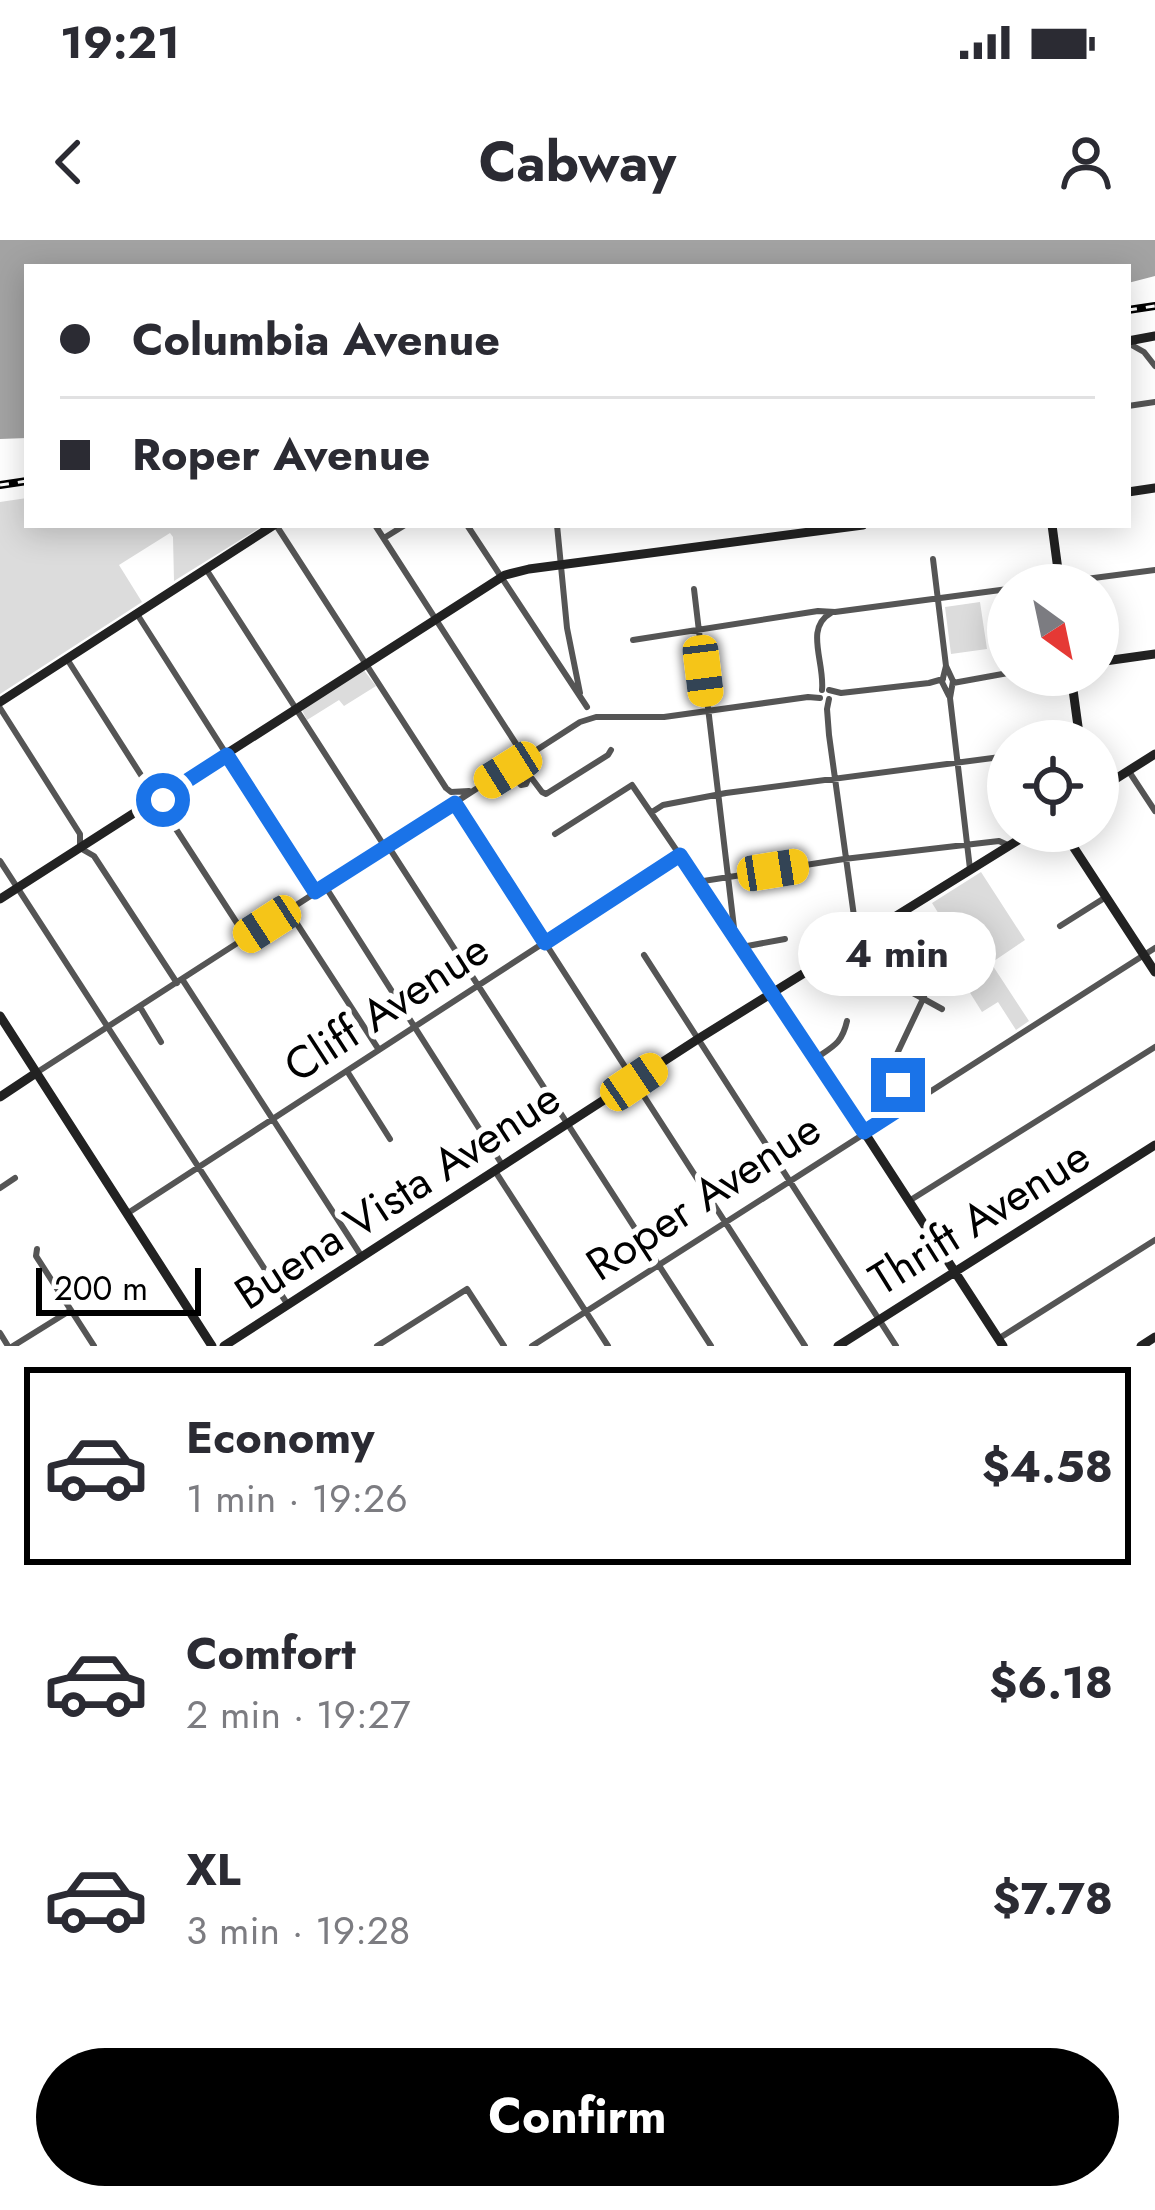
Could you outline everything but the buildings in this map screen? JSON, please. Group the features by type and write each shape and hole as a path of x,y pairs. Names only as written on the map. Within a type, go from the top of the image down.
{"street":[{"path":"1131,344 1155,366"},
{"path":"80,848 80,834 0,705 270,528"},
{"path":"277,528 446,788 473,791"},
{"path":"377,528 542,792 546,794 610,750"},
{"path":"384,538 400,528"},
{"path":"469,528 584,704 567,628 556,528"},
{"path":"0,899 159,802 502,577 529,568 840,528"},
{"path":"1052,528 1057,564"},
{"path":"933,559 970,870"},
{"path":"206,569 711,1346"},
{"path":"1119,575 1155,570"},
{"path":"694,589 735,936"},
{"path":"633,640 818,611 987,592"},
{"path":"817,628 822,618 835,612"},
{"path":"137,614 315,892"},
{"path":"804,615 817,628 857,942"},
{"path":"1119,659 1155,654"},
{"path":"67,659 246,938"},
{"path":"0,1096 590,718 650,718 987,676"},
{"path":"1119,776 1155,754"},
{"path":"652,812 663,805 718,794 987,759"},
{"path":"508,770 521,785 529,777"},
{"path":"1128,770 1155,811"},
{"path":"554,834 632,785 1001,1342 1155,1240"},
{"path":"455,803 805,1346"},
{"path":"80,834 95,840"},
{"path":"94,856 95,840"},
{"path":"697,881 987,843"},
{"path":"80,848 94,856 362,1257"},
{"name":"Buena Vista Avenue","path":"224,1346 698,1039 1000,852"},
{"path":"1076,852 1155,972"},
{"name":"Cliff Avenue","path":"128,1213 680,855"},
{"path":"0,861 288,1306"},
{"path":"325,886 416,1027 608,1346"},
{"path":"1060,926 1106,898"},
{"path":"288,910 379,1050"},
{"path":"903,913 934,968 893,1067 909,1103"},
{"path":"741,946 785,939"},
{"name":"Roper Avenue","path":"532,1346 1155,948"},
{"path":"644,955 896,1346"},
{"path":"902,987 942,1009"},
{"path":"140,1007 161,1042"},
{"path":"816,1058 844,1036 847,1022"},
{"path":"2,1023 212,1346"},
{"path":"909,1201 1155,1047"},
{"path":"347,1071 390,1139"},
{"name":"Thrift Avenue","path":"838,1346 1155,1145"},
{"path":"0,1187 15,1178"},
{"path":"37,1250 36,1256 94,1346"},
{"path":"377,1346 467,1288 504,1346"},
{"path":"0,1333 10,1346 70,1310"},
{"path":"1141,1346 1155,1337"}],"shaded area":[{"path":"0,240 1155,240 1155,276 1131,282 1131,264 24,264 24,438 0,439"},
{"path":"24,498 24,528 259,528 174,581 170,533 119,565 142,602 0,694 0,502"},
{"path":"980,602 987,649 951,654 945,607"},
{"path":"363,669 376,686 344,706 339,700 307,720 302,710"},
{"path":"981,872 1025,940 991,963 1029,1021 1016,1030 998,1002 982,1012 962,980 969,962 932,903"}],"railway":[{"path":"1131,310 1155,306"},
{"path":"0,485 24,481"}],"route":[{"path":"163,800 227,755 315,892 455,803 545,943 680,855 864,1132 909,1103 898,1085"}]}
